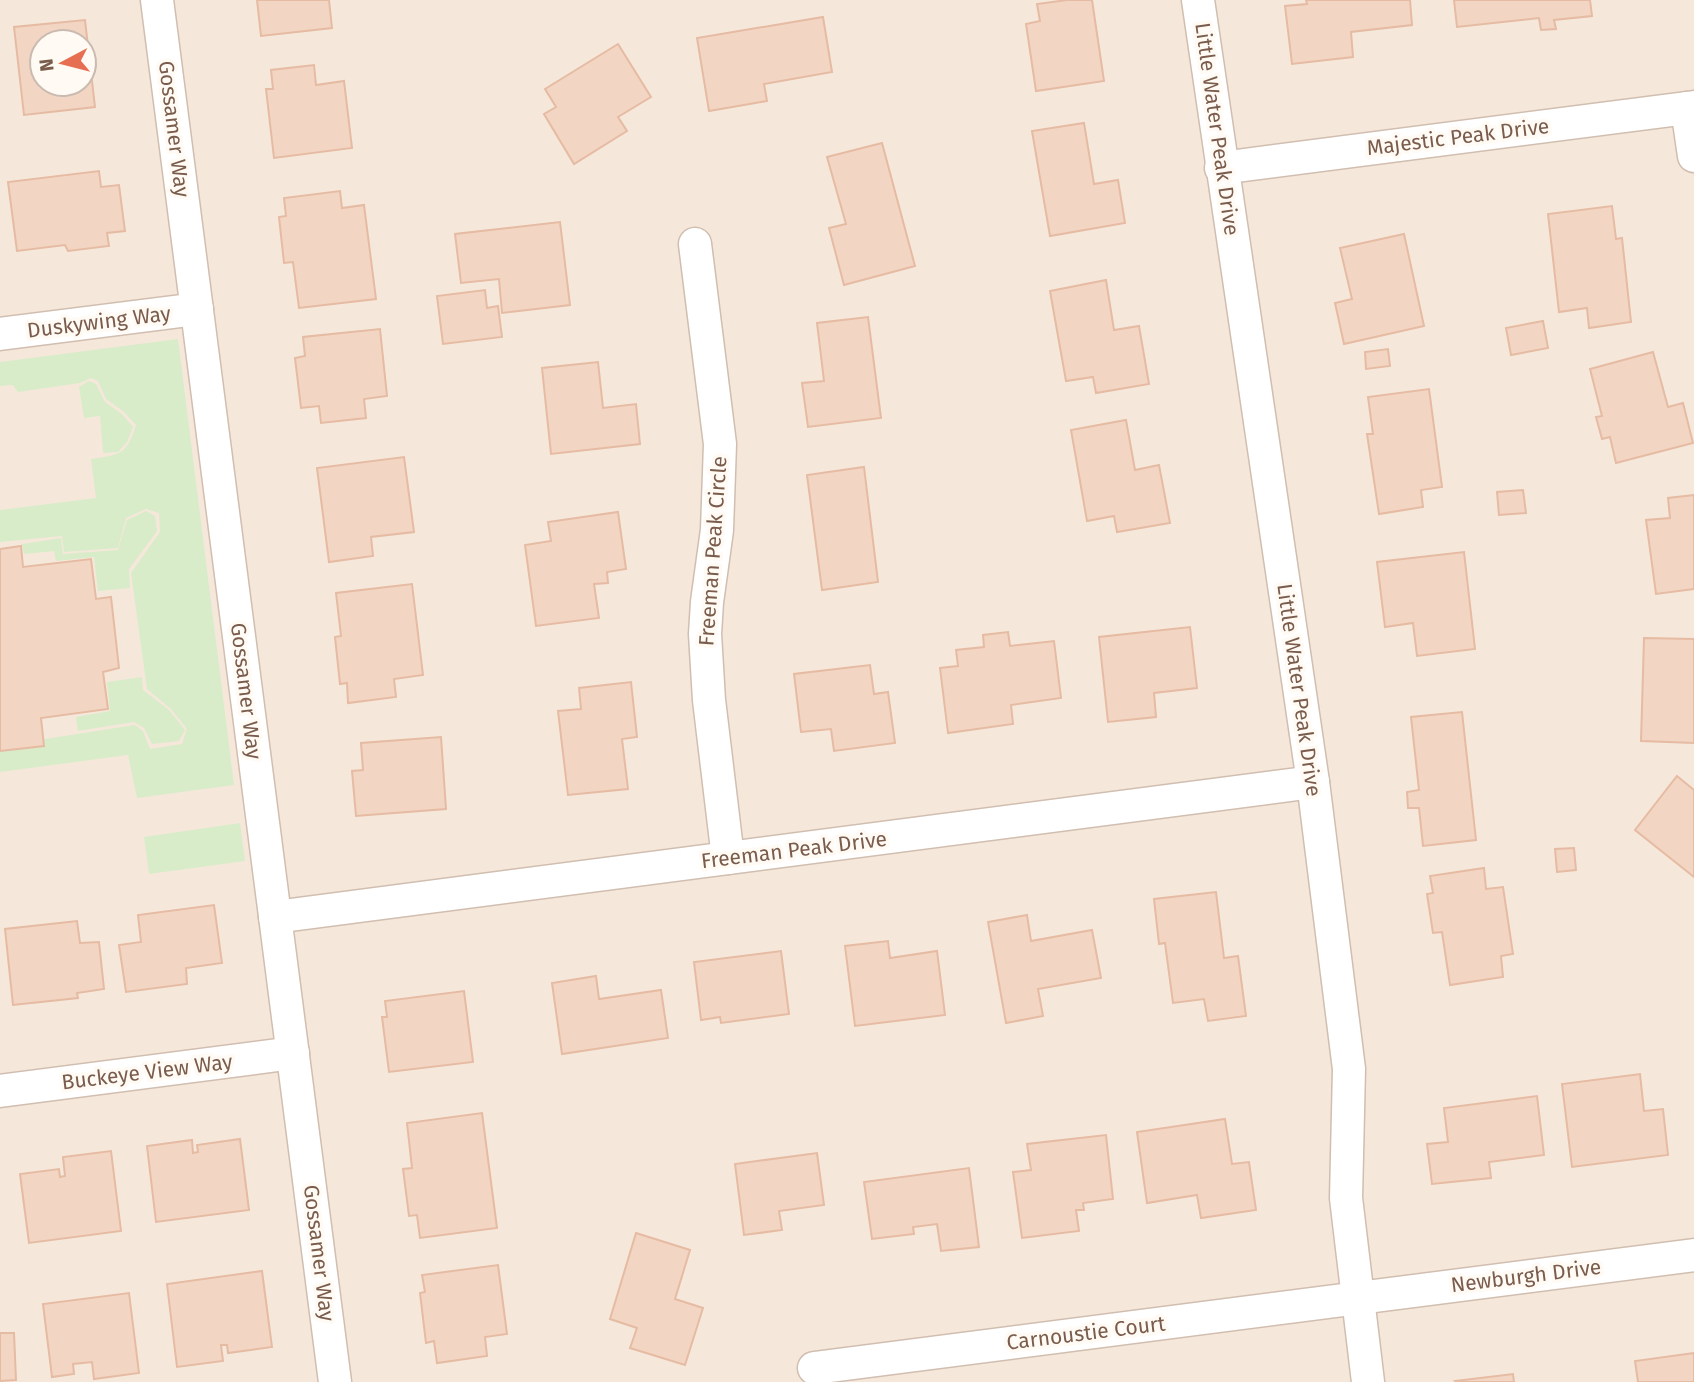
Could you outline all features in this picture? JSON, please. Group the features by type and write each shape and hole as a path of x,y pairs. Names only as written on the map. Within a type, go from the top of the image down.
{"street":[{"name":"Gossamer Way","path":"157,0 335,1382"},
{"name":"Little Water Peak Drive","path":"1198,0 1313,782 1349,1069 1345,1150 1346,1198 1368,1382"},
{"name":"Majestic Peak Drive","path":"1222,168 1690,107"},
{"path":"1690,107 1694,156"},
{"name":"Freeman Peak Circle","path":"695,244 720,444 718,530 705,634 709,700 728,858"},
{"name":"Duskywing Way","path":"0,334 197,309"},
{"name":"Freeman Peak Drive","path":"275,917 1313,782"},
{"name":"Buckeye View Way","path":"0,1091 293,1053"},
{"name":"Newburgh Drive","path":"1358,1298 1694,1255"},
{"name":"Carnoustie Court","path":"814,1368 1358,1298"}],"shaded area":[{"path":"0,0 1694,0 1694,1382 0,1382"}],"green space":[{"path":"178,339 234,785 137,798 128,755 0,772 0,746 135,725 143,731 150,749 182,744 187,729 171,709 147,689 131,573 160,532 159,513 146,509 126,518 118,548 64,552 62,536 0,542 0,510 96,498 91,459 121,452 129,443 136,425 106,399 98,381 91,378 80,383 18,392 13,385 0,386 0,362"},
{"path":"89,381 96,384 105,402 122,414 133,427 127,442 118,452 103,453 100,416 84,418 79,387"},
{"path":"146,511 155,516 157,531 129,569 130,588 98,591 94,557 56,561 54,551 24,554 22,544 61,538 63,554 118,550 127,520"},
{"path":"142,677 143,690 169,710 185,730 179,741 152,744 144,728 134,722 78,731 76,717 110,711 107,682"},
{"path":"240,823 245,861 149,874 144,837"}],"building":[{"path":"257,0 329,0 332,28 261,36"},
{"path":"1092,0 1104,81 1036,91 1026,24 1040,21 1037,4"},
{"path":"1306,0 1410,0 1412,25 1351,32 1353,57 1292,64 1285,6 1307,4"},
{"path":"1454,0 1590,0 1592,16 1554,20 1556,29 1541,30 1539,18 1457,27"},
{"path":"823,17 832,72 764,84 767,101 709,111 697,38"},
{"path":"85,20 86,28 28,28 28,98 94,98 95,107 24,115 14,27"},
{"path":"618,44 651,97 618,117 627,131 574,164 544,114 556,107 545,89"},
{"path":"314,65 316,85 344,81 352,148 274,158 266,89 273,89 271,70"},
{"path":"1084,123 1094,184 1118,180 1125,223 1050,236 1032,131"},
{"path":"882,143 915,266 844,285 829,228 846,224 827,157"},
{"path":"99,171 101,187 119,185 125,231 107,233 109,246 68,251 65,245 17,251 8,182"},
{"path":"340,191 342,208 364,205 376,299 299,308 293,262 284,263 279,217 286,216 284,198"},
{"path":"1612,206 1616,239 1622,238 1631,322 1589,328 1587,308 1559,312 1548,214"},
{"path":"560,222 570,305 502,313 499,279 461,283 455,234"},
{"path":"1404,234 1424,326 1344,344 1335,303 1352,299 1340,248"},
{"path":"1106,280 1114,330 1139,326 1149,384 1096,393 1093,377 1066,381 1050,291"},
{"path":"485,290 487,308 498,306 502,337 443,344 437,296"},
{"path":"868,317 881,418 808,427 802,383 824,381 817,323"},
{"path":"1543,321 1548,348 1511,355 1506,328"},
{"path":"380,329 387,396 364,399 366,418 321,423 319,406 301,408 295,358 305,356 303,337"},
{"path":"1388,349 1390,366 1366,369 1365,352"},
{"path":"1653,352 1668,407 1683,403 1693,443 1616,463 1610,437 1602,439 1596,417 1602,416 1590,369"},
{"path":"598,362 603,408 636,404 640,444 551,454 542,368"},
{"path":"1429,389 1442,487 1421,490 1423,507 1379,514 1367,434 1373,434 1368,397"},
{"path":"1126,420 1135,470 1159,465 1170,523 1117,532 1114,516 1087,521 1071,430"},
{"path":"404,457 414,532 371,537 373,556 329,562 317,468"},
{"path":"864,467 878,582 822,590 807,475"},
{"path":"1523,490 1526,513 1499,515 1497,492"},
{"path":"1694,495 1694,589 1656,594 1646,520 1670,518 1668,498"},
{"path":"618,512 626,569 607,572 608,583 594,584 599,618 536,626 525,545 551,541 548,522"},
{"path":"21,546 23,567 91,559 96,599 111,597 119,668 103,672 108,709 41,718 44,746 0,751 0,549"},
{"path":"1464,552 1475,649 1417,656 1413,623 1385,627 1377,562"},
{"path":"412,584 423,675 394,679 396,697 348,703 347,683 340,684 335,637 341,636 336,593"},
{"path":"1190,627 1197,688 1154,693 1156,717 1108,722 1099,637"},
{"path":"1008,632 1010,646 1054,641 1061,698 1011,705 1013,724 948,733 940,668 958,666 956,650 984,647 983,635"},
{"path":"1644,638 1694,639 1694,743 1641,741"},
{"path":"870,665 874,694 888,692 895,743 834,751 831,729 801,732 794,674"},
{"path":"631,682 637,737 622,739 628,789 568,795 558,711 581,709 579,688"},
{"path":"1462,712 1476,840 1423,846 1419,808 1408,808 1407,792 1419,790 1411,717"},
{"path":"441,737 446,809 356,816 352,771 363,770 361,743"},
{"path":"1677,776 1694,790 1694,877 1635,830"},
{"path":"1574,848 1576,870 1557,872 1555,849"},
{"path":"1484,868 1486,889 1503,887 1513,954 1501,956 1503,977 1450,985 1442,932 1433,933 1427,894 1433,893 1430,876"},
{"path":"1216,892 1224,958 1238,956 1246,1016 1208,1021 1204,999 1173,1003 1165,943 1159,944 1154,899"},
{"path":"214,905 222,963 186,968 187,984 126,992 119,945 141,942 138,915"},
{"path":"1027,915 1031,941 1092,930 1101,978 1038,989 1043,1016 1006,1023 988,922"},
{"path":"77,921 80,943 99,942 104,989 77,993 78,998 13,1005 5,929"},
{"path":"888,941 890,958 937,951 945,1015 855,1026 845,946"},
{"path":"781,951 789,1014 721,1023 720,1017 701,1020 694,962"},
{"path":"596,976 599,999 661,990 668,1038 562,1054 552,983"},
{"path":"464,991 473,1062 389,1072 382,1017 387,1017 385,1001"},
{"path":"1640,1074 1644,1111 1663,1109 1668,1155 1572,1167 1562,1084"},
{"path":"1537,1096 1544,1155 1489,1162 1491,1178 1432,1184 1427,1144 1448,1142 1444,1108"},
{"path":"482,1113 497,1228 420,1238 417,1215 409,1216 403,1169 412,1168 407,1123"},
{"path":"1225,1119 1232,1164 1249,1162 1256,1210 1201,1218 1197,1195 1147,1203 1137,1132"},
{"path":"1106,1135 1113,1199 1083,1203 1084,1210 1076,1210 1079,1231 1022,1238 1013,1172 1031,1170 1027,1144"},
{"path":"240,1139 249,1210 156,1222 147,1146 192,1140 193,1153 198,1152 197,1145"},
{"path":"111,1151 121,1231 29,1243 20,1174 59,1169 60,1177 65,1176 63,1157"},
{"path":"817,1153 824,1205 779,1211 782,1230 744,1235 735,1164"},
{"path":"969,1168 979,1247 941,1251 937,1224 913,1227 914,1234 872,1239 864,1182"},
{"path":"636,1233 690,1250 675,1299 703,1308 685,1365 630,1348 637,1328 610,1319"},
{"path":"498,1265 507,1334 485,1337 487,1356 437,1363 434,1341 426,1343 420,1293 425,1292 422,1275"},
{"path":"262,1271 272,1347 228,1353 227,1345 221,1345 223,1361 177,1367 167,1284"},
{"path":"129,1293 139,1373 94,1379 92,1362 73,1364 74,1374 52,1377 43,1304"},
{"path":"0,1333 14,1333 16,1380 0,1381"},
{"path":"1694,1353 1694,1382 1638,1382 1635,1361"},
{"path":"1513,1374 1514,1382 1455,1381"}]}
